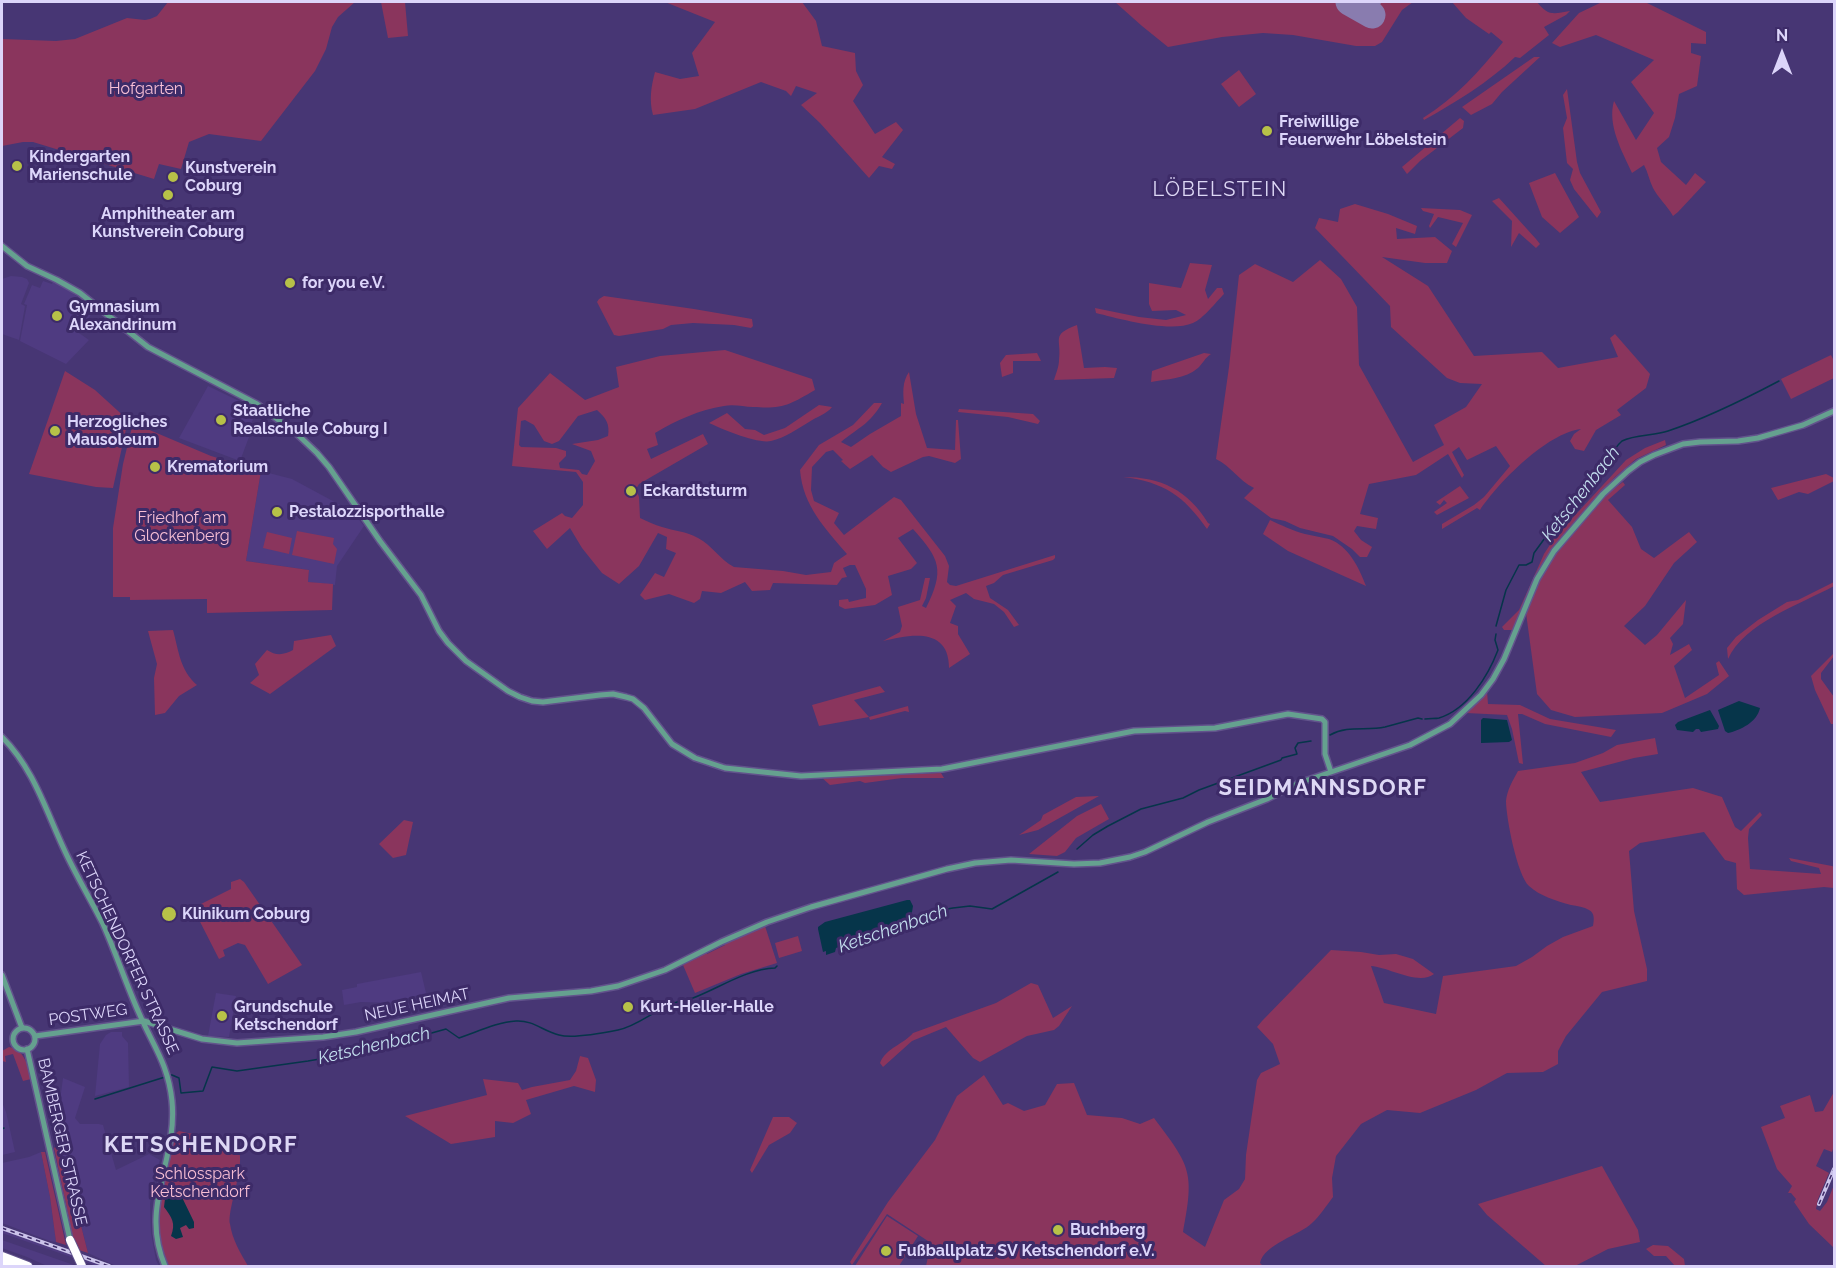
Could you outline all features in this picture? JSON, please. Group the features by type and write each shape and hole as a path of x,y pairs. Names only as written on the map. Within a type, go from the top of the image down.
{"highway":[{"path":"70,1240 77,1266"},
{"path":"70,1240 82,1266"},
{"path":"2,1256 28,1266"},
{"path":"2,1262 12,1266"}],"street":[{"path":"3,247 27,266 80,293 148,347 257,404 296,433 318,453 329,467 421,595 448,643 466,661 520,697 543,702 613,694 626,697 633,699 644,708 672,744 695,758 725,768 801,776 942,769 1134,731 1215,728 1288,714 1324,721 1326,726 1325,754 1331,772"},
{"name":"NEUE HEIMAT","path":"144,1021 213,1041 246,1043 334,1035 509,998 591,991 618,986 653,975 731,937 785,915 947,869 975,863 1011,861 1086,864 1120,860 1145,852 1208,822 1268,799 1299,783 1417,742 1444,728 1481,695 1493,679 1504,659 1537,579 1562,541 1619,478 1640,462 1670,448 1700,442 1758,438 1803,425 1834,411"},
{"name":"KETSCHENDORFER STRASSE","path":"2,737 28,769 66,853 101,921 162,1058 172,1102 172,1127 155,1226 158,1248 165,1266"},
{"name":"BAMBERGER STRASSE","path":"2,975 22,1028"},
{"name":"POSTWEG","path":"35,1036 144,1021"},
{"path":"150,1034 158,1024"},
{"name":"BAMBERGER STRASSE","path":"22,1028 30,1029 35,1036 34,1044 27,1049 19,1048 14,1041 15,1033 22,1028"},
{"name":"BAMBERGER STRASSE","path":"27,1049 70,1240"}],"shaded area":[{"path":"11,276 22,277 29,283 21,304 25,306 19,340 2,334 2,279"},
{"name":"Gymnasium Alexandrinum","path":"43,281 52,284 53,281 94,310 79,333 89,340 66,364 20,341 27,305 24,304 32,285 40,288"},
{"name":"Staatliche Realschule Coburg I","path":"208,386 239,401 238,405 256,413 240,461 179,438"},
{"path":"261,471 292,479 350,508 364,526 337,566 335,585 308,582 309,570 246,561"},
{"path":"421,972 426,993 401,1000 401,1005 394,1007 393,1003 361,1002 344,1005 342,990 357,987 357,984"},
{"name":"Grundschule Ketschendorf","path":"216,993 236,996 229,1037 208,1036"},
{"path":"111,1032 122,1032 122,1036 128,1043 129,1087 95,1096 100,1044"},
{"path":"63,1078 85,1087 75,1118 80,1124 103,1125 116,1170 149,1154 160,1160 154,1178 150,1204 151,1233 159,1266 116,1266 88,1253 73,1194 57,1146 62,1144 54,1115 60,1101"},
{"path":"2,1102 15,1152 2,1155"},
{"path":"41,1152 56,1242 2,1223 2,1163"},
{"path":"2,1227 113,1266 97,1266 2,1233"},
{"path":"2,1240 76,1266 47,1266 2,1248"}],"green space":[{"name":"Hofgarten","path":"168,2 355,2 338,17 315,71 261,141 209,134 189,142 181,169 159,164 154,179 33,142 2,146 2,39 56,41 75,39 127,18 150,19 157,16"},
{"path":"381,2 405,2 408,36 388,38"},
{"path":"665,2 802,2 816,21 822,46 855,53 856,71 863,85 853,101 875,134 896,122 903,130 882,157 895,164 892,169 879,166 869,178 801,105 817,93 796,86 791,96 786,91 761,82 695,109 653,115 651,94 655,72 680,79 699,76 692,53 715,22"},
{"path":"1115,2 1413,2 1402,10 1382,42 1375,46 1356,46 1293,35 1263,33 1222,37 1168,47"},
{"path":"1452,2 1537,2 1544,10 1551,13 1570,11 1544,27 1549,35 1520,58 1515,57 1472,91 1424,120 1423,118 1466,83 1503,42 1491,32 1489,34 1466,18"},
{"path":"1602,2 1645,2 1706,32 1706,44 1691,43 1691,53 1701,56 1697,86 1679,94 1669,137 1657,148 1661,162 1686,185 1695,173 1706,182 1673,216 1655,192 1644,165 1632,173 1620,147 1612,119 1614,101 1636,140 1654,113 1631,82 1654,60 1596,35 1560,47 1552,43 1579,13"},
{"path":"1534,57 1540,57 1492,104 1471,115 1462,107"},
{"path":"1239,70 1256,94 1239,107 1221,84"},
{"path":"1567,89 1577,162 1580,173 1601,212 1597,218 1574,189 1570,180 1573,169 1567,163 1563,128 1567,118 1563,95"},
{"path":"1460,118 1464,121 1463,128 1407,174 1402,167"},
{"path":"1555,173 1579,217 1560,233 1542,217 1529,183"},
{"path":"1499,198 1540,244 1536,248 1519,233 1511,247 1512,221 1492,201"},
{"path":"1355,204 1417,226 1415,234 1396,228 1397,239 1435,237 1452,251 1447,263 1425,263 1382,257 1428,286 1474,356 1542,352 1558,368 1618,357 1610,338 1615,334 1650,374 1646,388 1617,410 1621,415 1596,430 1584,451 1575,449 1570,441 1581,429 1554,439 1511,473 1480,510 1477,508 1442,529 1442,524 1484,497 1510,466 1496,446 1467,460 1459,447 1452,452 1464,475 1462,478 1448,454 1416,475 1369,484 1360,514 1378,518 1376,529 1357,526 1354,531 1361,540 1372,547 1367,557 1360,557 1333,536 1271,518 1244,498 1254,488 1216,459 1239,275 1255,264 1293,282 1320,260 1341,279 1357,307 1359,365 1413,462 1444,445 1434,425 1466,407 1482,384 1460,383 1447,378 1391,327 1390,306 1315,228 1319,218 1338,222 1340,209"},
{"path":"1421,208 1460,210 1472,215 1456,247 1452,244 1463,223 1438,217 1430,228 1434,214 1423,211"},
{"path":"1190,263 1212,265 1205,290 1208,299 1217,288 1222,288 1224,294 1197,321 1183,326 1159,326 1096,313 1095,308 1166,320 1186,315 1176,310 1152,311 1149,304 1149,283 1181,288"},
{"path":"604,296 752,319 753,326 751,328 693,323 614,335 597,302"},
{"path":"1077,325 1084,368 1117,368 1114,378 1054,380 1059,363 1060,335"},
{"path":"725,350 812,379 815,390 779,406 728,405 706,410 655,433 658,445 647,449 651,459 703,434 708,444 639,484 636,489 639,497 640,518 698,538 734,567 806,575 831,572 834,563 847,554 810,506 800,470 819,445 853,425 874,403 882,403 868,421 841,442 851,447 901,416 901,403 904,404 904,384 909,372 916,414 927,448 955,450 956,420 958,420 961,459 955,463 929,456 923,457 891,472 872,455 850,469 833,450 826,452 812,467 811,490 814,501 839,513 834,523 844,535 894,497 901,500 945,556 949,566 947,582 950,585 956,586 1055,555 1053,560 1003,575 994,583 986,586 990,598 1008,610 1019,625 1014,627 1004,612 994,604 974,599 966,593 950,600 956,606 950,623 958,626 958,634 970,654 949,668 943,646 936,640 926,636 905,636 883,641 900,632 902,626 898,607 920,600 925,578 930,578 922,606 926,608 936,584 937,565 934,557 913,529 898,538 917,563 911,569 888,576 892,595 875,605 845,609 839,606 839,600 848,599 849,602 866,598 866,589 855,565 843,568 847,577 842,578 837,585 773,583 770,590 752,591 745,582 721,593 702,591 700,599 694,603 669,594 645,600 640,595 655,573 664,577 676,553 666,549 667,537 658,533 639,566 619,584 602,573 582,548 570,528 547,549 533,531 562,513 572,518 583,505 583,482 576,472 512,466 518,408 550,373 585,400 619,387 616,367 660,356","holes":["597,410 608,425 608,436 572,444 591,451 595,461 587,475 582,474 579,470 560,468 559,463 566,456 566,451 519,445 521,421 525,420 534,425 544,441 552,444 559,441 578,416"]},
{"path":"1037,353 1041,361 1013,361 1013,373 1002,377 1000,363 1006,355"},
{"path":"1204,353 1211,354 1193,372 1176,378 1151,382 1152,371"},
{"path":"1831,355 1834,361 1834,378 1791,399 1781,379"},
{"name":"Friedhof am Glockenberg","path":"65,371 95,390 128,420 113,488 96,487 29,474"},
{"path":"819,405 832,407 791,433 771,441 749,438 709,423 727,413 745,429 755,430 764,435 785,428"},
{"path":"959,409 1033,414 1040,421 1038,424 1008,417 958,412"},
{"name":"Friedhof am Glockenberg","path":"133,423 211,456 261,471 246,561 309,570 308,582 333,584 332,610 207,613 207,599 130,600 130,597 113,597 113,528 123,464"},
{"path":"1665,440 1666,445 1636,459 1615,477 1572,525 1542,566 1514,628 1504,630 1502,627 1519,610 1544,554 1555,537 1626,460 1645,448"},
{"path":"1826,474 1834,478 1834,481 1808,494 1799,492 1778,500 1771,488"},
{"path":"1123,477 1150,480 1172,488 1192,502 1210,524 1207,529 1181,499 1162,487"},
{"path":"1623,482 1625,485 1608,500 1632,527 1641,549 1654,558 1689,532 1697,542 1674,563 1645,606 1624,626 1645,645 1657,635 1686,600 1683,624 1670,638 1673,644 1670,655 1689,644 1692,650 1674,666 1685,698 1719,675 1716,663 1719,661 1729,676 1707,694 1662,713 1575,717 1551,710 1537,694 1526,613 1540,580 1556,552 1604,496"},
{"path":"1460,486 1469,498 1437,515 1434,512 1447,503 1444,500 1440,505 1436,502"},
{"path":"1270,520 1308,535 1336,542 1348,552 1366,586 1288,551 1263,534"},
{"path":"297,531 334,538 333,544 337,549 334,564 292,555"},
{"path":"267,532 292,538 289,554 263,548"},
{"path":"1834,582 1834,586 1760,625 1736,646 1728,659 1727,648 1736,637 1758,620 1787,602 1798,600"},
{"path":"173,630 184,667 197,685 179,696 165,713 155,715 154,678 157,664 148,631"},
{"path":"331,635 336,646 270,694 250,683 259,675 255,664 267,650 283,654 293,650 294,641"},
{"path":"1834,653 1821,673 1821,679 1834,697 1834,724 1831,724 1811,676"},
{"path":"880,686 885,692 854,700 869,717 819,726 812,705"},
{"path":"1487,691 1488,704 1520,705 1550,719 1616,730 1611,737 1545,724 1518,714 1523,764 1519,763 1507,715 1466,713"},
{"path":"908,706 909,712 870,720 869,717"},
{"path":"1655,738 1658,754 1581,772 1600,802 1693,788 1722,797 1735,827 1741,831 1760,812 1762,815 1749,829 1750,869 1821,874 1819,868 1791,861 1789,858 1832,866 1834,867 1834,888 1744,895 1737,889 1736,863 1725,860 1704,832 1640,843 1629,851 1634,911 1647,969 1647,981 1602,992 1566,1036 1558,1051 1558,1064 1543,1072 1507,1073 1476,1090 1420,1113 1387,1110 1361,1124 1336,1156 1332,1178 1333,1197 1312,1223 1268,1250 1260,1263 1263,1266 926,1266 931,1243 887,1214 852,1265 850,1262 888,1202 935,1140 957,1096 984,1075 1003,1105 1008,1103 1024,1111 1045,1105 1057,1084 1074,1083 1087,1115 1122,1118 1140,1124 1154,1118 1175,1147 1187,1170 1189,1195 1183,1232 1205,1247 1224,1200 1239,1189 1245,1179 1246,1155 1257,1080 1261,1073 1280,1064 1273,1044 1257,1027 1262,1021 1331,950 1379,955 1396,954 1413,959 1434,974 1428,977 1412,977 1371,966 1384,1003 1436,1014 1443,976 1516,966 1563,937 1593,926 1594,917 1591,911 1543,895 1533,890 1525,880 1516,858 1506,809 1510,785 1518,771 1575,763 1603,753 1617,745"},
{"path":"941,773 944,778 902,778 830,785 821,777"},
{"path":"1099,796 1038,830 1019,835 1041,820 1043,815 1076,797"},
{"path":"1101,804 1109,819 1076,838 1065,852 1057,856 1029,854 1077,816"},
{"path":"404,820 413,822 406,855 393,858 379,844"},
{"path":"240,879 302,965 268,984 245,945 238,943 223,950 225,956 219,959 193,908 231,889 231,882"},
{"path":"765,926 777,963 741,974 695,993 683,965 706,952 707,954 725,945 724,943"},
{"path":"798,936 802,951 779,958 775,943"},
{"path":"1031,983 1038,985 1053,1018 1072,1006 1054,1030 1027,1036 980,1062 973,1058 946,1027 912,1041 883,1067 880,1063 886,1054 913,1033 996,1003"},
{"path":"9,1047 22,1055 31,1079 23,1081 13,1054 5,1056 6,1062 2,1061 2,1051"},
{"path":"580,1056 588,1058 596,1080 595,1092 574,1086 526,1100 531,1114 513,1123 495,1121 495,1137 451,1144 405,1116 487,1095 483,1079 518,1083 522,1090 570,1080 576,1071"},
{"path":"1834,1092 1834,1146 1832,1152 1824,1149 1816,1166 1829,1173 1816,1209 1820,1211 1827,1202 1834,1185 1834,1248 1809,1224 1794,1202 1796,1199 1788,1193 1792,1186 1777,1169 1761,1127 1785,1118 1780,1106 1810,1095 1815,1112 1823,1111"},
{"path":"773,1117 789,1117 797,1123 790,1133 769,1145 752,1173 750,1170"},
{"name":"Schlosspark Ketschendorf","path":"179,1131 230,1141 239,1149 239,1169 230,1224 235,1241 248,1266 169,1266 160,1233 160,1201 173,1135"},
{"path":"57,1146 73,1194 88,1253 79,1250 74,1242 54,1148"},
{"path":"41,1152 45,1152 66,1245 56,1242"},
{"path":"1602,1166 1638,1230 1640,1242 1608,1249 1575,1266 1546,1266 1487,1215 1478,1204"},
{"name":"Fußballplatz SV Ketschendorf e.V.","path":"887,1216 918,1236 899,1266 855,1266"},
{"path":"1653,1245 1668,1246 1684,1259 1685,1266 1675,1266 1666,1256 1654,1256 1646,1249"}],"water":[{"path":"1739,701 1760,708 1756,717 1748,725 1728,733 1725,731 1718,710"},
{"path":"1710,710 1719,726 1718,729 1701,732 1699,729 1693,732 1677,730 1675,725 1678,722"},
{"path":"1483,718 1507,720 1512,740 1481,743 1481,720"},
{"path":"910,900 913,906 912,912 902,924 836,948 835,952 826,955 826,951 823,952 818,927 825,922"},
{"path":"172,1187 178,1189 194,1222 194,1228 189,1229 186,1225 180,1228 183,1237 176,1239 171,1236 172,1221 164,1207 168,1189"}],"waterway":[{"name":"Ketschenbach","path":"1496,626 1506,590 1519,565 1532,562 1534,553 1577,494 1602,465 1607,464 1622,441 1633,437 1663,433 1682,426 1779,381"},
{"name":"Ketschenbach","path":"1425,719 1439,718 1449,714 1476,690 1498,650 1496,634"},
{"name":"Ketschenbach","path":"1330,735 1344,730 1378,728 1422,719"},
{"name":"Ketschenbach","path":"1077,849 1093,835 1141,809 1183,798 1297,754 1295,748 1298,743 1311,741"},
{"name":"Ketschenbach","path":"900,925 935,911 970,906 992,909 1058,872"},
{"name":"Ketschenbach","path":"170,1075 179,1078 181,1093 203,1091 212,1067 237,1071 308,1061 367,1051 446,1029 459,1038 494,1025 516,1021 528,1022 565,1036 604,1033 630,1026 670,1004 693,998 744,975 777,966"},
{"name":"Ketschenbach","path":"95,1099 165,1077"}],"taxiway":[{"path":"1367,12 1376,2"}],"runway":[{"path":"1349,2 1372,15"}],"railway":[{"path":"1819,1204 1834,1169"},
{"path":"2,1228 109,1266"}],"place":[{"name":"Freiwillige Feuerwehr Löbelstein","path":"1267,131"},
{"name":"Kindergarten Marienschule","path":"17,166"},
{"name":"Kunstverein Coburg","path":"173,177"},
{"name":"Amphitheater am Kunstverein Coburg","path":"168,195"},
{"name":"for you e.V.","path":"290,283"},
{"name":"Gymnasium Alexandrinum","path":"57,316"},
{"name":"Staatliche Realschule Coburg I","path":"221,420"},
{"name":"Herzogliches Mausoleum","path":"55,431"},
{"name":"Krematorium","path":"155,467"},
{"name":"Eckardtsturm","path":"631,491"},
{"name":"Pestalozzisporthalle","path":"277,512"},
{"name":"Klinikum Coburg","path":"169,914"},
{"name":"Kurt-Heller-Halle","path":"628,1007"},
{"name":"Grundschule Ketschendorf","path":"222,1016"},
{"name":"Buchberg","path":"1058,1230"},
{"name":"Fußballplatz SV Ketschendorf e.V.","path":"886,1251"}],"district":[{"name":"LÖBELSTEIN","path":"1220,190"},
{"name":"SEIDMANNSDORF","path":"1323,788"},
{"name":"KETSCHENDORF","path":"201,1145"}]}
